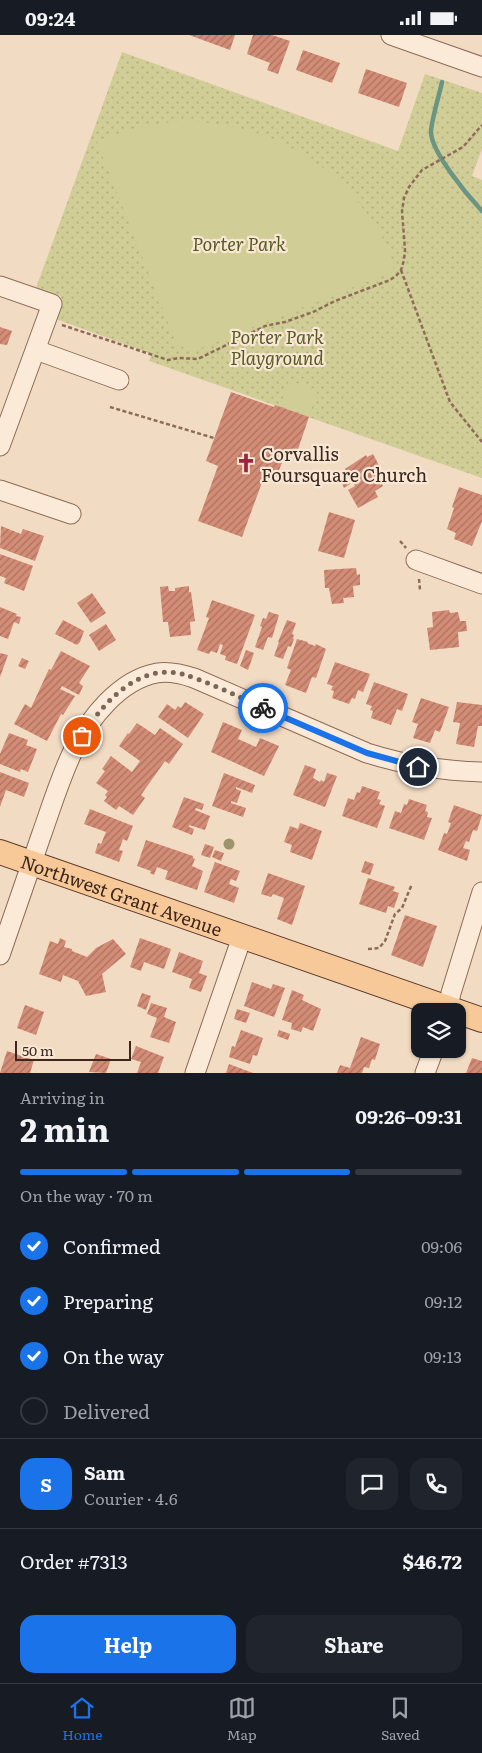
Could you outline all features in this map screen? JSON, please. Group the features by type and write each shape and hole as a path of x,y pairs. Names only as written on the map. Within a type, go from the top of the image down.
{"main road":[{"name":"Northwest Grant Avenue","path":"0,852 430,1003"},
{"name":"Northwest Grant Avenue","path":"466,1015 482,1020"}],"street":[{"path":"390,35 482,67"},
{"path":"0,286 49,311 0,446"},
{"path":"36,350 120,380"},
{"path":"0,490 71,514"},
{"path":"416,560 482,584"},
{"path":"0,955 31,863 65,769 74,750 90,723 111,699 126,686 144,676 157,673 181,674 194,678 367,753 391,760 418,767 482,772"},
{"path":"448,1003 482,892"},
{"name":"Northwest Grant Avenue","path":"195,1073 242,937"},
{"path":"425,1073 431,1058"}],"path":[{"path":"49,311 168,360 178,358 198,359 265,326 313,311 352,293 390,280 401,270 404,260 402,211 404,197 414,178 430,165 464,147 482,125"},
{"path":"401,270 450,402 482,442"},
{"path":"110,407 214,438"},
{"path":"368,949 379,948 385,941 394,914 402,908 412,884"}],"green space":[{"name":"Porter Park","path":"122,52 398,151 425,74 482,93 482,149 472,176 482,180 482,478 149,361 152,354 53,318 61,296 36,288"},
{"path":"190,121 238,128 261,135 282,143 322,167 340,183 370,217 389,252 394,271 196,350 188,350 176,343 97,142 143,127"},
{"path":"289,381 318,390 309,415 280,406"}],"building":[{"path":"189,35 235,35 230,50"},
{"path":"253,35 272,35 290,41 278,74 267,70 270,63 247,54"},
{"path":"303,50 340,63 332,83 296,70"},
{"path":"366,69 407,83 399,107 358,93"},
{"path":"0,327 12,331 7,345 0,344"},
{"name":"Corvallis Foursquare Church","path":"231,392 309,417 296,455 286,452 276,478 265,474 242,537 198,521 218,466 206,461"},
{"path":"373,454 384,475 379,478 383,486 375,491 378,497 358,508 348,490 355,486 345,469 366,455 367,457"},
{"path":"346,476 350,484 344,488 340,479"},
{"path":"459,487 482,495 482,521 472,546 454,539 456,533 447,529"},
{"path":"329,512 355,520 344,558 318,551"},
{"path":"1,526 21,534 23,529 44,536 35,561 0,548"},
{"path":"0,554 33,566 24,591 4,583 6,578 0,576"},
{"path":"356,568 357,575 360,574 360,585 353,586 354,597 343,598 344,603 332,604 329,588 325,588 324,570"},
{"path":"168,586 169,591 175,591 175,588 189,586 195,621 190,622 191,635 170,637 168,622 163,622 160,587"},
{"path":"92,593 106,613 91,623 77,603"},
{"path":"212,600 255,615 237,664 225,660 226,656 220,654 223,645 220,644 217,653 211,651 209,654 197,650 209,618 206,617"},
{"path":"0,607 21,617 19,624 14,622 8,639 0,636"},
{"path":"449,610 450,613 458,612 460,621 466,621 467,631 458,632 459,647 430,650 427,628 433,627 432,612"},
{"path":"269,612 279,615 272,638 268,637 263,650 255,647 263,618 266,619"},
{"path":"63,620 84,631 77,645 55,634"},
{"path":"287,620 296,623 292,634 294,639 291,647 288,646 283,659 274,656"},
{"path":"106,624 116,640 99,651 89,635"},
{"path":"297,639 326,649 316,678 312,677 306,693 285,685 291,670 287,668"},
{"path":"246,650 254,653 248,670 240,666"},
{"path":"61,651 90,666 79,683 83,686 79,695 62,686 60,689 75,696 63,715 61,714 47,741 14,724 25,704 31,708 49,669 51,670"},
{"path":"0,653 8,655 0,677"},
{"path":"22,658 29,661 25,669 18,666"},
{"path":"335,662 370,674 363,692 358,690 355,699 352,698 349,704 332,698 334,691 331,690 333,686 327,684"},
{"path":"374,682 408,694 402,711 397,709 391,725 371,718 373,711 370,710 372,706 366,704"},
{"path":"421,698 449,707 440,732 435,730 430,743 413,738 418,724 412,722"},
{"path":"185,702 204,714 188,738 158,717 167,704 175,710 178,706 181,708"},
{"path":"457,702 482,705 482,726 478,726 474,747 456,744 460,723 453,722"},
{"path":"223,722 242,730 238,739 256,747 260,738 279,746 264,776 211,752"},
{"path":"137,723 155,735 160,728 183,744 169,764 165,761 141,795 145,798 133,815 119,806 116,810 104,801 108,791 96,783 105,771 102,769 111,756 132,772 140,761 119,746"},
{"path":"9,733 28,740 26,745 37,749 28,772 21,769 20,772 0,764 0,754"},
{"path":"305,765 316,769 313,778 320,782 321,780 324,782 327,773 337,776 325,807 293,795"},
{"path":"0,772 29,783 24,797 6,790 0,807"},
{"path":"224,773 255,785 252,793 236,787 236,789 241,791 237,803 231,801 231,803 246,808 243,817 212,806"},
{"path":"362,786 380,792 377,799 381,800 379,804 385,806 377,828 342,816 348,798 354,800 357,792 360,793"},
{"path":"184,797 204,804 202,810 196,808 195,810 210,816 205,830 189,825 189,827 194,829 192,835 172,827"},
{"path":"409,799 427,805 425,811 428,812 427,817 432,818 424,840 389,828 395,811 401,813 404,804 407,805"},
{"path":"454,805 482,815 477,831 473,830 469,842 466,841 463,848 470,850 467,861 438,850 444,833 447,834 451,823 448,822"},
{"path":"90,809 133,826 127,841 123,839 119,850 123,851 119,862 95,853 98,843 101,844 106,832 84,824"},
{"path":"300,823 322,831 312,860 290,852 292,845 284,842 290,826 298,829"},
{"path":"146,840 193,856 195,859 192,866 203,871 197,890 165,879 168,871 157,867 154,875 150,873 151,871 137,866"},
{"path":"205,844 214,847 210,858 201,855"},
{"path":"215,850 224,853 221,861 212,857"},
{"path":"365,861 374,864 370,875 361,872"},
{"path":"215,862 240,871 236,881 231,879 229,884 239,888 234,903 204,892"},
{"path":"268,873 305,886 292,925 277,919 284,898 273,894 271,897 261,894"},
{"path":"368,878 395,887 393,891 399,893 394,908 388,906 386,913 359,904"},
{"path":"405,915 437,926 423,967 391,955"},
{"path":"60,938 66,941 64,947 87,957 96,948 113,939 126,954 102,974 106,992 86,996 78,981 63,975 61,982 39,974 50,941 58,944"},
{"path":"140,938 171,949 164,969 144,962 141,971 130,967"},
{"path":"179,952 203,961 199,973 207,976 201,992 189,988 192,979 172,972"},
{"path":"252,982 271,989 273,984 285,988 274,1017 244,1006"},
{"path":"292,990 304,995 302,1000 321,1009 313,1031 303,1027 301,1032 291,1029 292,1023 282,1020"},
{"path":"142,993 151,996 146,1010 137,1006"},
{"path":"151,1003 167,1008 164,1017 176,1022 169,1043 150,1037 157,1018 147,1014"},
{"path":"25,1005 44,1012 36,1035 17,1028"},
{"path":"237,1009 250,1013 246,1023 234,1019"},
{"path":"241,1030 263,1038 257,1056 253,1055 250,1064 229,1057 232,1046 235,1047"},
{"path":"279,1030 290,1034 288,1040 277,1036"},
{"path":"361,1037 380,1044 375,1060 372,1059 369,1068 364,1067 362,1073 337,1073 340,1065 350,1068"},
{"path":"136,1046 164,1057 158,1073 137,1073 141,1062 131,1059"},
{"path":"7,1051 34,1060 30,1073 0,1073"},
{"path":"96,1054 111,1059 106,1073 89,1072"},
{"path":"472,1058 482,1061 482,1073 466,1073"},
{"path":"229,1064 253,1073 226,1073"}],"waterway":[{"path":"442,82 434,113 431,131 432,140 451,173 482,211"}],"way so far":[{"path":"82,736 90,723 111,699 126,686 144,676 157,673 170,672 194,678 263,708"}],"place":[{"name":"Corvallis Foursquare Church","path":"246,463"}],"route":[{"path":"263,708 367,753 418,767"}],"park label":[{"name":"Porter Park Playground","path":"277,346"}]}
